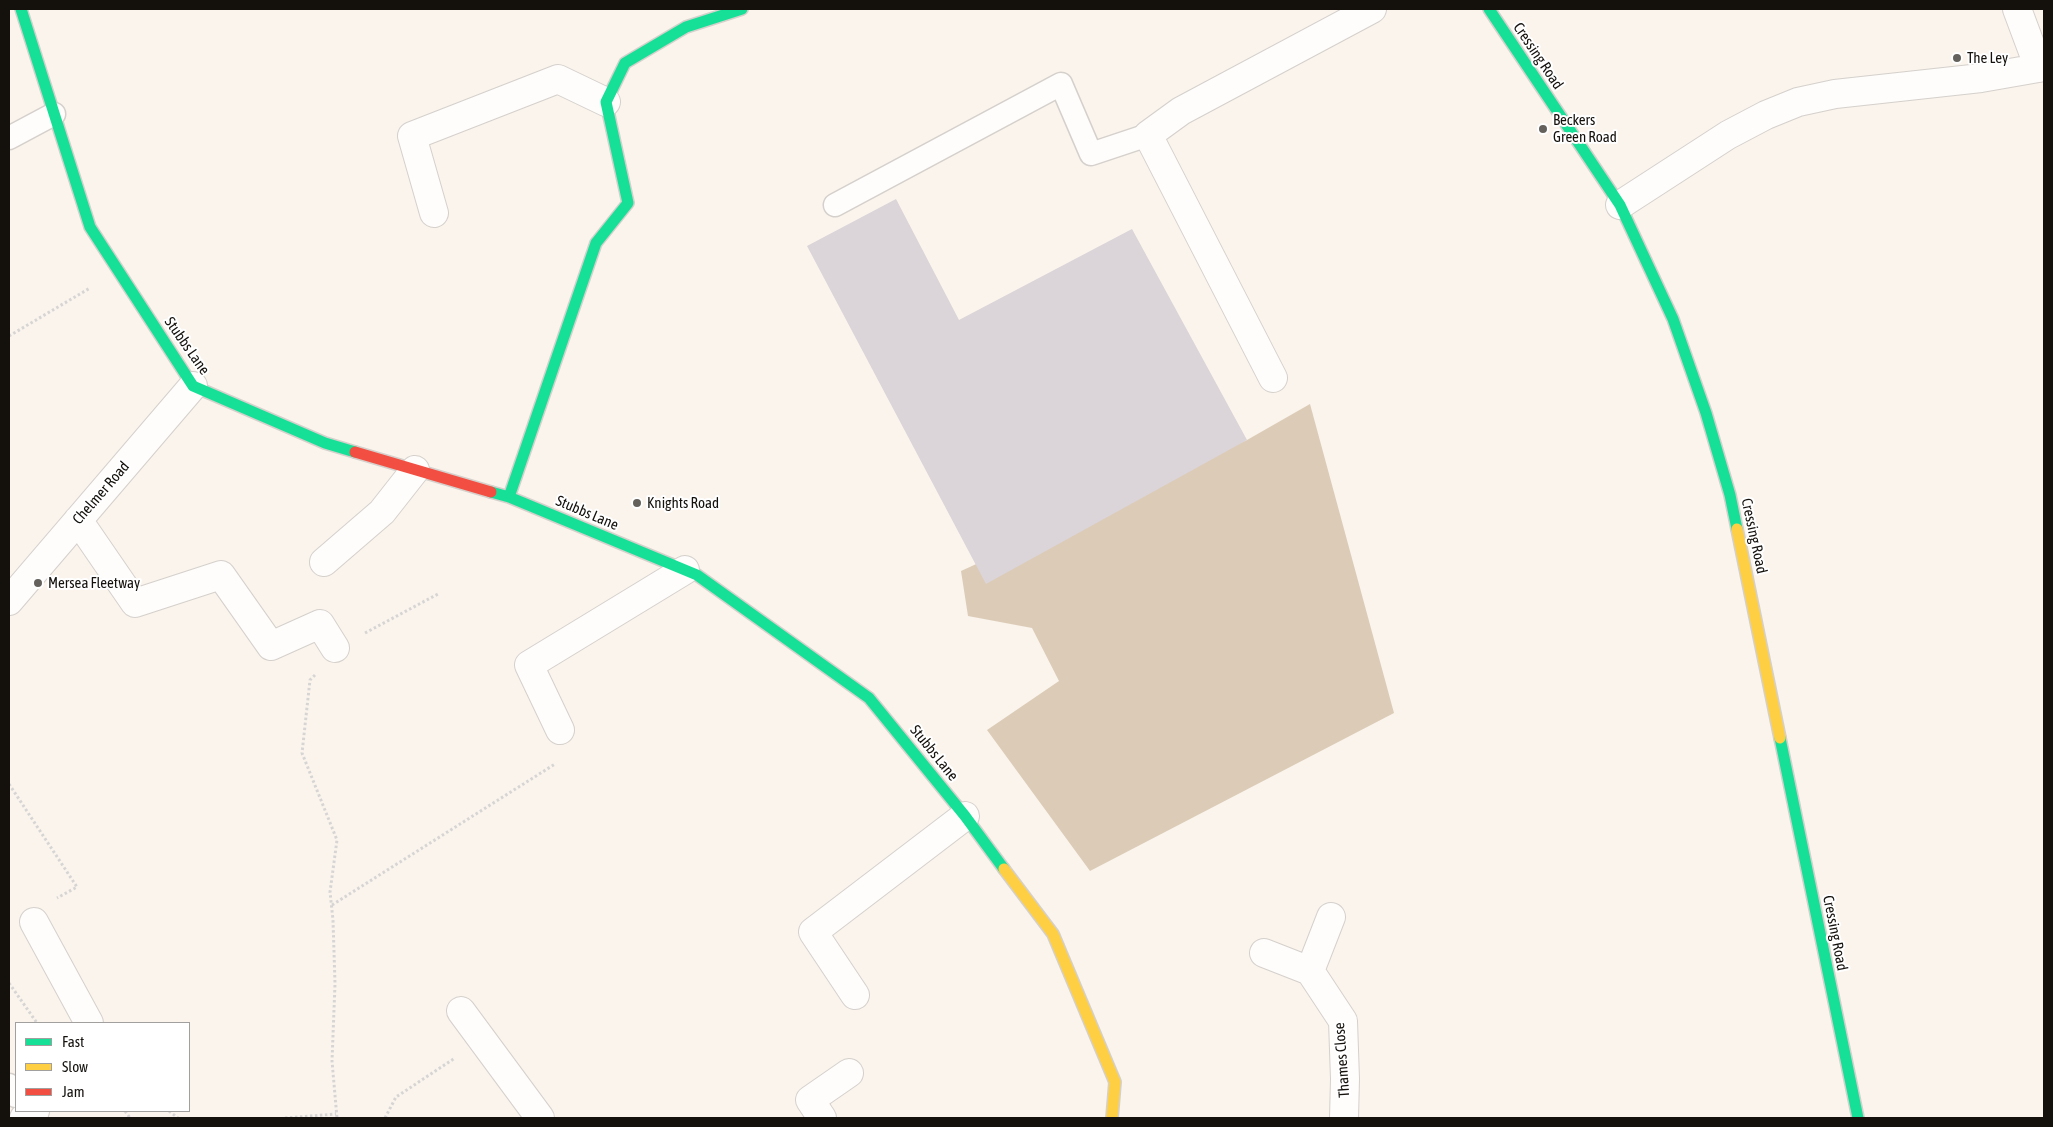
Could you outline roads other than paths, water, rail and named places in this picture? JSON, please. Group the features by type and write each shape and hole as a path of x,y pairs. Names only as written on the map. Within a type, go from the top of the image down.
{"street":[{"name":"Stubbs Lane","path":"22,9 90,227 193,386 325,443 509,497 697,575 869,698 965,816 1053,934 1115,1082 1112,1118"},
{"path":"509,497 596,243 628,203 606,102 625,63 711,14 742,9"},
{"path":"1273,378 1148,135 1181,111 1372,9"},
{"name":"Cressing Road","path":"1489,9 1620,205 1673,319 1706,412 1730,495 1858,1118"},
{"path":"1620,205 1728,135 1766,115 1798,102 1835,94 1981,78 2042,68 2017,9"},
{"path":"434,213 412,136 558,79 606,102"},
{"name":"Chelmer Road","path":"9,601 193,386"},
{"path":"324,562 382,512 416,470"},
{"path":"78,520 135,602 221,575 271,646 320,624 335,648"},
{"path":"560,730 529,665 686,570"},
{"path":"854,995 813,932 965,816"},
{"path":"1264,953 1310,971 1331,917"},
{"path":"34,922 88,1022"},
{"name":"Thames Close","path":"1310,971 1343,1021 1344,1118"},
{"path":"461,1010 540,1118"},
{"path":"822,1118 810,1100 849,1073"}],"lane":[{"path":"835,205 1061,84 1091,154 1148,135"},
{"path":"9,138 54,114"}],"place":[{"name":"The Ley","path":"1957,58"},
{"name":"Beckers Green Road","path":"1543,129"},
{"name":"Knights Road","path":"637,503"},
{"name":"Mersea Fleetway","path":"38,583"}]}
